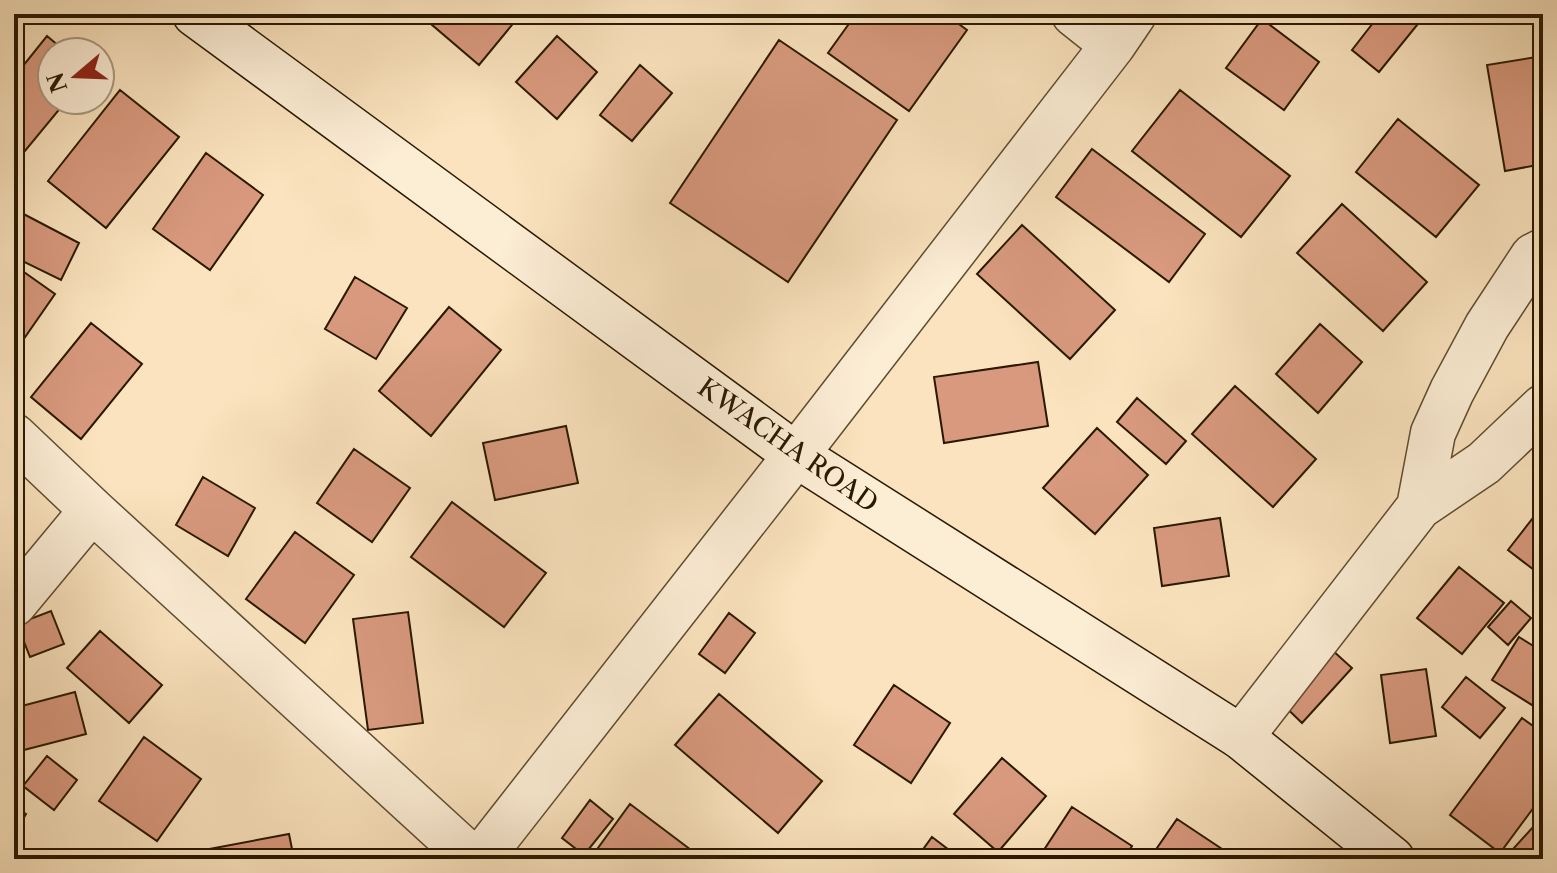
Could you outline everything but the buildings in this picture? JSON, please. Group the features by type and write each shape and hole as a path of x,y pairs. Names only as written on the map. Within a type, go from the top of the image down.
{"street":[{"name":"KWACHA ROAD","path":"195,14 796,455 1241,737 1392,859"},
{"path":"480,859 1123,30 1074,14"},
{"path":"1419,507 1433,433 1452,391 1487,326 1533,256 1543,251"},
{"path":"1241,737 1419,507 1484,463 1543,407"},
{"path":"14,436 473,859"},
{"path":"14,604 92,510"}]}
